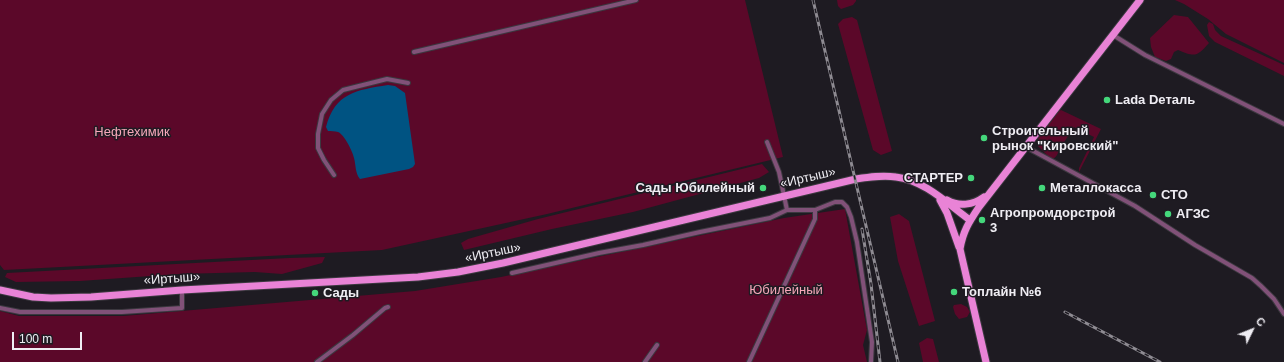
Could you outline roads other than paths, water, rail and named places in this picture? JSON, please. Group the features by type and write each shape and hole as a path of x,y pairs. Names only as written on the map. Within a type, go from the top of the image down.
{"main road":[{"path":"960,249 962,236 970,220 1140,0"},
{"name":"«Иртыш»","path":"0,290 33,297 91,297 182,290 418,277 458,272 511,262 856,179 880,176 896,177 912,181 936,195 970,220"},
{"path":"936,195 950,202 964,204 978,201 989,194"},
{"path":"936,195 947,213 960,249 986,362"}],"street":[{"path":"414,52 636,0"},
{"path":"1113,35 1145,55 1284,124"},
{"path":"334,175 318,148 318,134 322,114 331,100 343,90 372,83 387,80 408,83"},
{"path":"767,142 779,172 787,210"},
{"path":"1026,147 1135,206 1189,241 1252,278 1274,299 1284,314"},
{"path":"512,273 599,253 770,218 787,210 815,210 835,202 842,202 847,207 857,242 872,342 871,362"},
{"path":"749,362 815,219 815,210"},
{"path":"0,308 20,312 122,312 182,308 182,290"},
{"path":"317,362 353,335 384,308 388,307"},
{"path":"645,362 657,345"}],"water":[{"path":"388,85 395,86 405,93 415,164 409,169 360,179 356,172 353,155 345,140 340,133 336,131 328,131 326,127 335,107 348,95 366,89"}],"railway":[{"path":"813,0 898,362"},
{"path":"862,229 871,284 880,362"},
{"path":"1065,312 1160,362"}],"place":[{"name":"Lada Dеталь","path":"1107,100"},
{"name":"Строительный рынок \"Кировский\"","path":"984,138"},
{"name":"СТАРТЕР","path":"971,178"},
{"name":"Сады Юбилейный","path":"763,188"},
{"name":"Металлокасса","path":"1042,188"},
{"name":"СТО","path":"1153,195"},
{"name":"АГЗС","path":"1168,214"},
{"name":"Агропромдорстрой 3","path":"982,220"},
{"name":"Топлайн №6","path":"954,292"},
{"name":"Сады","path":"315,293"}],"park label":[{"name":"Нефтехимик","path":"132,132"},
{"name":"Юбилейный","path":"786,290"}]}
